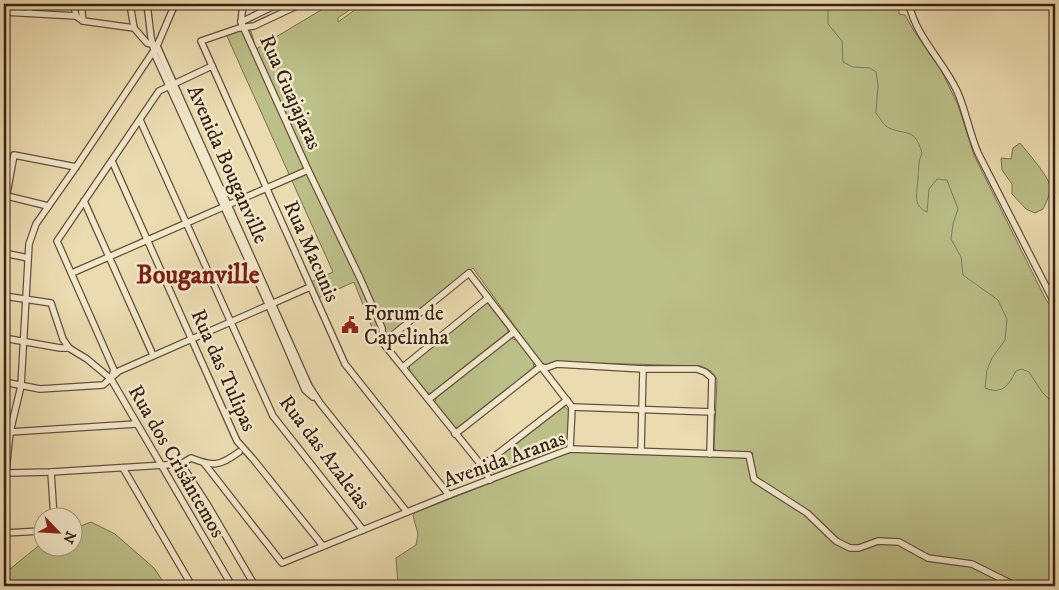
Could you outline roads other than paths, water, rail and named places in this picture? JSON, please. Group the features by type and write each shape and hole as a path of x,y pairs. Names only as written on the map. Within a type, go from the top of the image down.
{"street":[{"path":"28,4 30,13"},
{"path":"74,4 76,16"},
{"path":"81,4 83,20"},
{"path":"130,4 134,28 147,43 155,47"},
{"path":"147,4 151,37 155,47"},
{"path":"4,491 10,432 21,386 29,244 36,224 76,168 155,47 175,4"},
{"path":"242,25 243,4"},
{"path":"242,25 278,4"},
{"path":"909,4 914,23 947,72 956,90 978,152 1055,304"},
{"path":"242,25 254,26 300,5"},
{"path":"4,12 76,16 83,20 134,28"},
{"name":"Rua Macunis","path":"242,25 201,41 345,364 449,495"},
{"name":"Rua Guajajaras","path":"242,25 360,278 382,328 383,343"},
{"name":"Avenida Bouganville","path":"155,47 271,305 305,390 320,403 407,512"},
{"name":"Rua dos Crisântemos","path":"212,66 159,91 57,241 114,370 111,379 232,586"},
{"name":"Rua das Azaleias","path":"140,120 273,416 364,530"},
{"path":"4,210 14,155 76,168"},
{"name":"Rua das Tulipas","path":"112,161 237,441 323,546"},
{"path":"72,273 308,170"},
{"path":"6,196 48,206"},
{"path":"84,201 153,355"},
{"path":"4,253 28,258"},
{"path":"490,480 482,466 383,343 469,273 572,407 570,449"},
{"path":"4,382 40,389 103,385 119,370 231,323 310,287"},
{"path":"4,296 50,303 63,339 69,348 111,379"},
{"path":"403,366 488,298"},
{"path":"429,399 514,332"},
{"path":"4,338 69,348"},
{"path":"455,434 540,367 546,368 557,364 643,369 697,369 705,372 712,378 710,454"},
{"path":"641,452 643,369"},
{"path":"482,466 567,400"},
{"path":"572,407 641,411 712,412"},
{"path":"10,432 136,424"},
{"name":"Avenida Aranas","path":"204,463 282,564 449,495 570,449 749,455 754,479 758,483 807,513 832,538 844,546 853,549 871,545 878,541 899,542 928,558 943,562 972,564 1016,586"},
{"path":"6,473 181,464 191,458 204,463 217,464 225,462 239,452"},
{"path":"181,464 255,586"},
{"path":"123,468 192,586"},
{"path":"51,472 53,508"},
{"path":"4,533 32,532"}],"waterway":[{"path":"828,4 828,24 842,41 843,62 853,67 870,68 876,72 878,85 876,113 887,127 910,134 919,145 922,153 919,162 916,197 919,206 927,212 929,189 937,179 947,180 958,209 951,239 961,257 963,275 998,300 1007,319 1005,340 992,358 987,370 985,388 991,390 1004,388 1016,371 1022,369 1029,372 1042,392 1055,405"}],"place":[{"name":"Forum de Capelinha","path":"350,325"}],"district":[{"name":"Bouganville","path":"198,274"}]}
